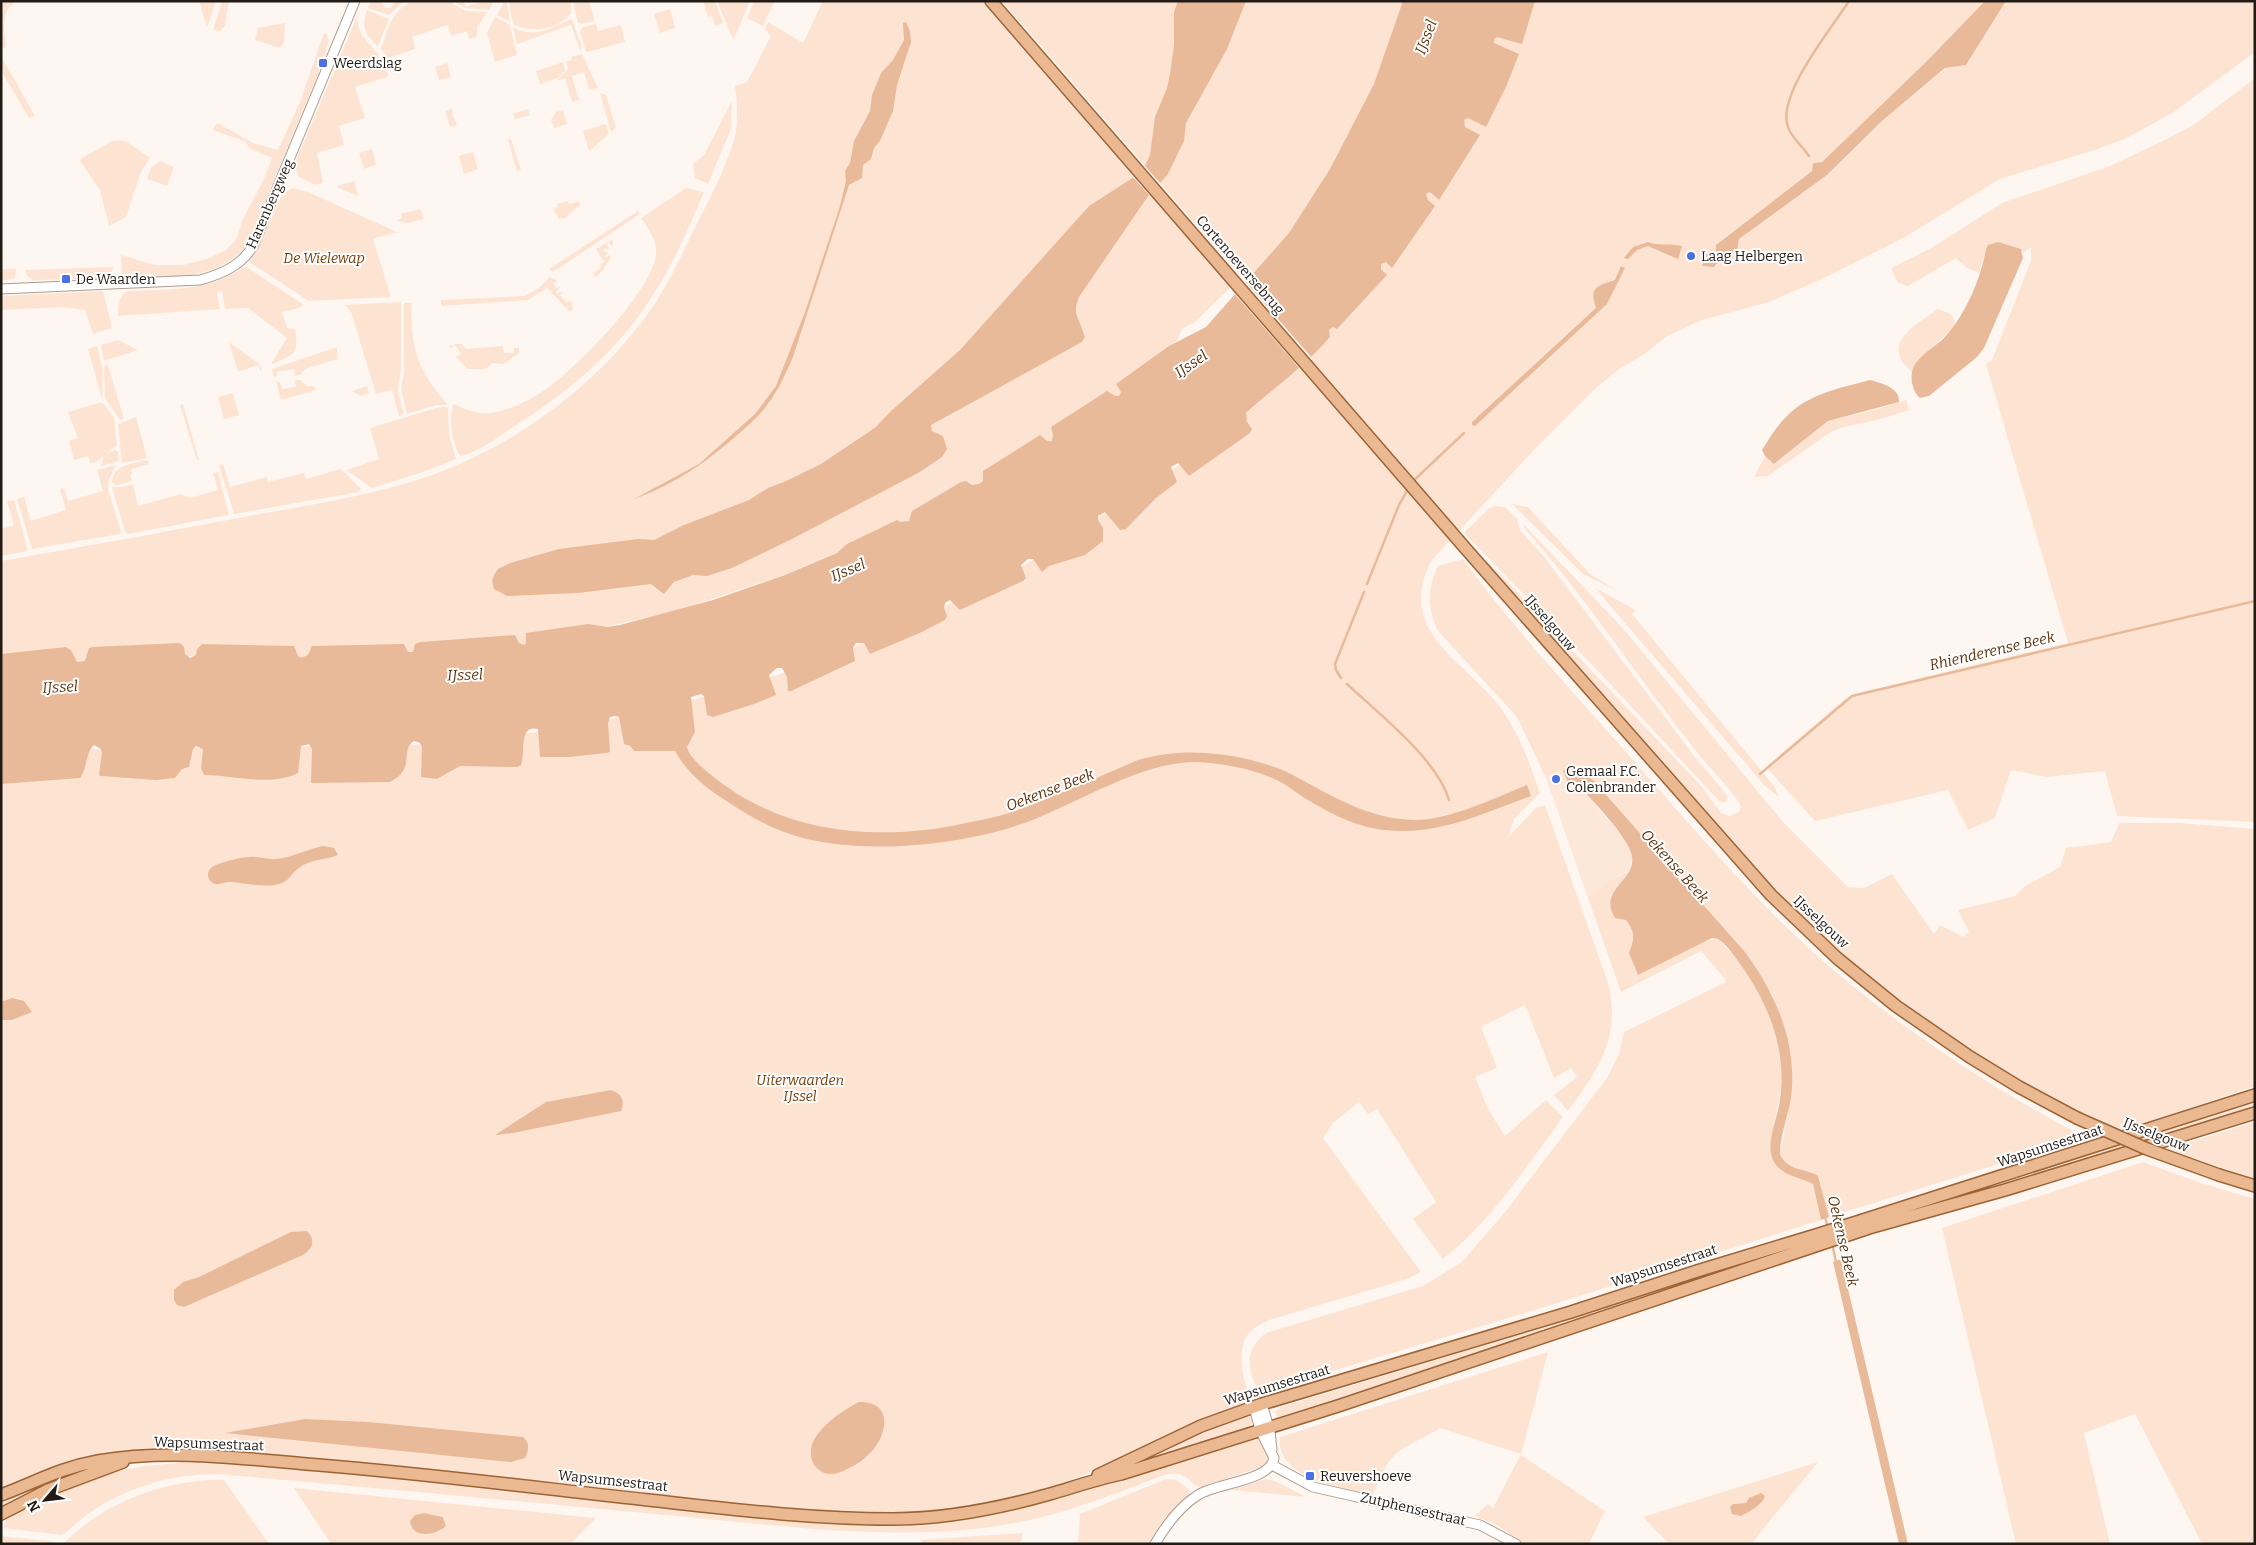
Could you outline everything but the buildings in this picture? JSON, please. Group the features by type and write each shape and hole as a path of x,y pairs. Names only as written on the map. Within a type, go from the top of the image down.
{"main road":[{"name":"Cortenoeversebrug","path":"991,1 1466,549"},
{"name":"IJsselgouw","path":"1466,549 1718,837 1807,931 1863,980 1929,1030 2018,1087 2077,1118 2146,1148 2255,1186"},
{"name":"Wapsumsestraat","path":"2,1496 67,1468 106,1460 179,1455 383,1470 741,1510 859,1518 906,1518 969,1512 1122,1474 1265,1428 1574,1328 1834,1234 2255,1096"},
{"name":"Wapsumsestraat","path":"1834,1234 2104,1160 2255,1112"},
{"name":"Wapsumsestraat","path":"1088,1481 1167,1441 1220,1418 1571,1312 1697,1271 1821,1239"},
{"name":"Wapsumsestraat","path":"1,1514 48,1490 131,1458"},
{"name":"Wapsumsestraat","path":"1,1520 18,1506"}],"street":[{"name":"Harenbergweg","path":"1,289 200,280 219,275 240,262 249,254 254,244 355,1"},
{"path":"1155,1544 1172,1517 1198,1494 1211,1488 1262,1474 1272,1465 1274,1458 1258,1406"},
{"name":"Zutphensestraat","path":"1272,1465 1313,1487 1480,1525 1516,1544"}],"shaded area":[{"path":"1565,769 1568,782 1578,785 1626,841 1632,855 1630,870 1611,879 1597,891 1587,895 1546,778"}],"green space":[{"path":"1,1 16,1 7,10 5,16 6,46 3,49 1,45"},
{"path":"199,1 216,1 207,28"},
{"path":"222,1 229,1 225,26 220,31 213,30"},
{"path":"371,1 381,1 386,8 390,8 396,1 407,1 389,15 368,8"},
{"path":"412,1 448,1 466,11 487,12 477,28 477,37 469,39 467,31 451,36 448,25 412,37 415,49 388,58 381,48 389,27 399,10"},
{"path":"453,1 464,1 466,7 483,1 494,1 489,10 465,8"},
{"path":"523,1 571,1 571,13 566,19 552,27 528,29 520,27 513,24 509,3"},
{"path":"574,1 589,1 595,21 578,23"},
{"path":"703,1 715,1 723,23 715,26 712,16 708,17"},
{"path":"717,1 750,1 734,39 731,35"},
{"path":"754,1 775,1 763,26 747,18"},
{"path":"823,1 982,1 1134,177 1131,179 1147,198 1150,195 1231,287 1195,322 1182,329 1177,340 1119,397 1055,441 981,486 907,523 784,575 675,611 521,646 301,658 191,656 1,668 1,561 324,502 404,484 440,472 475,457 509,439 572,395 626,341 649,312 670,277 726,164 737,126 735,86 747,82 771,36 765,29 768,22 803,43"},
{"path":"1002,1 1406,1 1375,85 1344,150 1290,233 1246,282"},
{"name":"Uiterwaarden IJssel","path":"1502,1 1985,1 1926,62 1822,162 1815,163 1812,171 1716,245 1717,263 1720,259 1737,251 1739,239 1827,175 1883,120 1946,68 1966,65 2006,1 2255,1 2255,52 2174,112 2125,139 2000,179 1905,237 1820,280 1769,302 1702,320 1667,336 1597,387 1532,452 1432,560 1423,584 1421,606 1427,624 1437,641 1497,703 1504,713 1522,746 1540,793 1514,819 1508,837 1536,808 1545,805 1607,980 1611,1000 1612,1018 1610,1035 1605,1050 1589,1081 1568,1111 1554,1095 1577,1077 1571,1068 1554,1078 1525,1005 1481,1027 1497,1068 1475,1077 1488,1109 1505,1136 1546,1100 1563,1117 1522,1173 1477,1228 1443,1259 1413,1219 1436,1202 1377,1109 1368,1114 1359,1102 1333,1123 1323,1138 1421,1272 1407,1279 1269,1320 1254,1329 1246,1337 1243,1344 1242,1362 1248,1396 1242,1404 1084,1475 1030,1494 954,1509 905,1512 822,1513 297,1460 86,1460 61,1465 1,1491 1,756 94,749 414,745 531,733 613,719 692,700 775,676 855,647 948,605 1025,565 1247,421 1246,414 1320,348"},
{"path":"504,2 507,2 510,22 497,15"},
{"path":"670,9 675,28 660,33 654,14"},
{"path":"360,10 357,20 361,34 377,53 389,76 355,87 365,118 339,126 344,145 317,153 323,183 315,185 299,177 294,165"},
{"path":"367,10 389,19 378,46 365,30 364,21"},
{"path":"495,17 510,25 517,55 495,62 487,33"},
{"path":"572,19 582,47 580,51 571,25 517,44 513,27 521,31 536,32"},
{"path":"285,23 284,42 280,48 255,40 258,28"},
{"path":"596,24 598,31 621,25 625,42 586,52 580,31 583,27"},
{"path":"324,33 329,41 318,74 247,245 235,257 221,265 191,275 126,278 122,276 121,255 155,265 183,265 207,259 226,250 237,238 242,221 263,181 272,158 249,148 246,142 213,130 217,123 253,143 278,150 300,102"},
{"path":"582,54 598,88 589,90 584,72 572,76 579,100 572,102 565,78 557,81 568,69 566,62 572,60 571,57"},
{"path":"1,56 35,116 29,118 3,74"},
{"path":"563,62 565,70 558,78 540,84 536,71"},
{"path":"447,63 451,77 439,80 435,67"},
{"path":"2255,78 2255,822 2117,816 2105,771 2046,777 2011,770 1995,818 1968,830 1948,790 1815,821 1766,767 1846,698 1862,692 2068,643 1986,364 1992,360 2031,261 2031,247 2023,253 2021,249 1986,249 1979,273 1967,268 1956,258 1908,286 1898,283 1891,268 1933,247 2002,203 2110,166 2165,140 2195,124"},
{"path":"600,93 606,95 616,128 611,132"},
{"path":"732,101 731,129 708,184 695,178 693,164 704,155"},
{"path":"452,109 457,125 450,127 445,111"},
{"path":"528,109 530,115 515,119 513,114"},
{"path":"563,110 567,124 554,128 551,120 556,112"},
{"path":"606,124 609,134 589,151 583,131"},
{"path":"511,139 521,170 517,171 508,140"},
{"path":"121,140 150,158 141,172 126,217 109,226 100,190 80,161 112,141"},
{"path":"372,149 376,165 364,169 359,153"},
{"path":"473,152 478,169 464,174 459,156"},
{"path":"160,161 174,167 167,186 147,179 151,168"},
{"path":"354,181 358,196 337,187 337,186"},
{"name":"De Wielewap","path":"293,188 308,192 397,232 373,239 391,297 309,301 249,262 282,194"},
{"path":"686,188 704,192 666,273 651,298 623,336 590,370 533,414 488,444 474,452 460,456 452,430 453,404 474,412 484,413 509,408 545,390 575,365 613,326 630,304 654,265 656,249 654,240 641,218"},
{"path":"568,201 569,204 579,201 580,205 565,218 559,219 553,209 558,207 557,204"},
{"path":"421,209 424,219 408,223 397,221 402,217 401,214"},
{"path":"638,211 640,214 553,272 549,269"},
{"path":"613,239 611,246 609,242 607,243 609,249 603,249 603,251 609,253 606,257 610,255 611,257 596,277 593,273 601,268 600,265 604,262 596,249"},
{"path":"245,266 304,305 282,312 287,328 295,329 296,344 290,356 279,361 271,364 287,338 248,308 225,309 222,291 217,293 220,309 118,316 120,299 127,291 173,289 203,285 217,281"},
{"path":"113,267 110,279 33,280 27,276 25,270"},
{"path":"16,268 15,278 1,281 1,270"},
{"path":"550,277 557,281 553,283 556,288 560,287 556,292 557,294 563,291 560,295 567,303 571,299 573,309 570,312 547,288 528,300 441,306 441,300 525,296 539,288"},
{"path":"103,291 112,328 93,334 85,310 63,307 1,310 1,296"},
{"path":"401,302 401,367 398,392 404,414 399,416 392,390 376,394 351,312 345,305"},
{"path":"404,303 411,303 415,347 422,369 448,405 436,405 407,414 401,389 404,372"},
{"path":"1938,309 1951,314 1956,324 1915,365 1912,372 1902,362 1899,344 1911,329"},
{"path":"118,340 138,350 104,361 101,345"},
{"path":"229,342 258,363 262,370 260,371 258,365 238,372"},
{"path":"456,344 462,344 466,349 503,346 504,353 514,353 514,348 519,348 519,353 504,364 492,363 486,369 467,369 456,357 461,354 455,345 450,348 449,346"},
{"path":"97,346 103,370 102,399 88,349"},
{"path":"337,347 337,359 305,369 300,375 295,376 294,369 277,372 277,376 274,377 272,369"},
{"path":"108,365 124,419 120,420 105,398 104,366"},
{"path":"295,380 300,380 307,386 314,386 316,390 281,400 276,381 280,382 282,389 296,387"},
{"path":"367,386 369,393 361,396 352,391"},
{"path":"233,393 239,415 224,419 218,397"},
{"path":"1906,400 1909,410 1831,432 1768,476 1754,477 1765,456 1775,464 1828,421"},
{"path":"102,402 114,418 117,445 96,462 90,463 88,456 74,460 69,441 78,438 68,412"},
{"path":"183,404 199,461 197,460 180,405"},
{"path":"445,407 448,408 449,434 456,459 423,472 372,488 346,470 379,459 370,428"},
{"path":"136,417 147,458 122,463 118,424"},
{"path":"114,450 118,452 119,461 101,466 104,455"},
{"path":"143,460 148,461 149,464 131,469 132,481 117,485 112,483 115,473 119,469"},
{"path":"223,464 230,487 267,477 268,482 304,473 306,479 341,469 361,489 359,492 234,514 219,465"},
{"path":"116,465 109,479 108,489 121,531 120,534 32,549 17,499 24,497 31,521 66,510 60,489 64,488 68,501 103,491 97,470"},
{"path":"218,472 229,515 128,534 125,532 112,487 133,484 138,506 181,494 190,498 218,490 213,473"},
{"path":"14,500 28,551 1,556 1,529 14,525 7,501"},
{"path":"1512,504 1528,507 1589,573 1617,591 1583,574"},
{"path":"1495,506 1505,507 1517,519 1520,530 1545,558 1695,757 1727,795 1727,801 1721,803 1600,673 1464,533 1488,509"},
{"path":"1523,524 1621,626 1784,823 1848,887 1864,888 1892,874 1934,934 1940,925 1963,937 1969,932 1958,910 2015,896 2025,886 2060,867 2066,848 2111,842 2119,823 2180,823 2255,829 2255,1086 2119,1132 2001,1071 1915,1014 1863,973 1784,902 1627,726 1614,708 1482,558 1496,570 1703,788 1721,813 1729,816 1739,812 1741,807 1735,796 1699,755 1591,610"},
{"path":"1463,559 1558,676 1712,850 1751,892 1805,945 1842,977 1919,1036 2001,1090 2085,1137 1829,1217 1818,1176 1790,1166 1780,1154 1788,1113 1788,1042 1773,996 1745,952 1593,780 1582,772 1565,769 1546,778 1517,717 1438,631 1430,606 1430,591 1434,574 1438,566"},
{"path":"1595,588 1636,610 1632,614 1774,786 1779,797 1765,786"},
{"path":"1630,871 1610,897 1610,905 1627,921 1632,930 1632,944 1629,953 1718,939 1736,958 1756,987 1776,1033 1781,1061 1781,1087 1773,1130 1782,1171 1813,1184 1821,1220 1548,1306 1260,1393 1252,1376 1250,1361 1254,1346 1266,1333 1423,1286 1462,1262 1505,1212 1607,1078 1619,1055 1624,1032 1726,982 1701,951 1621,992 1587,895 1597,891 1611,879"},
{"path":"2255,1100 2255,1110 1834,1236"},
{"path":"2255,1122 2255,1180 2168,1149"},
{"path":"2143,1162 2201,1183 2255,1199 2255,1544 2202,1544 2135,1414 2084,1433 2110,1544 2016,1544 1942,1228"},
{"path":"1821,1237 1823,1240 1286,1418 1277,1418 1275,1412 1281,1407 1456,1354"},
{"path":"1548,1352 1521,1455 1605,1511 1589,1544 1523,1544 1497,1525 1475,1516 1488,1504 1493,1508 1521,1454 1440,1428 1402,1449 1389,1461 1372,1496 1345,1490 1313,1479 1299,1472 1288,1462 1281,1451 1280,1437"},
{"path":"1248,1413 1253,1420 1250,1428 1120,1469 1200,1432"},
{"path":"1252,1436 1262,1441 1266,1450 1267,1460 1264,1466 1202,1487 1180,1474 1167,1474 1062,1512 997,1526 956,1531 873,1532 789,1527 218,1474 183,1476 134,1489 118,1496 85,1516 62,1535 3,1528 6,1520 38,1500 101,1474 189,1460 384,1475 684,1510 790,1519 938,1521"},
{"path":"1818,1462 1751,1544 1669,1544 1643,1517"},
{"path":"110,1463 57,1480 1,1510 1,1503 55,1477"},
{"path":"1166,1479 1176,1480 1189,1489 1190,1494 1153,1544 1078,1543 1080,1514"},
{"path":"1265,1479 1275,1481 1306,1497 1232,1490 1223,1492"},
{"path":"209,1480 224,1480 269,1544 63,1544 95,1518 112,1507 130,1499 149,1491 169,1486"},
{"path":"294,1488 596,1518 570,1544 331,1544","holes":["419,1514 432,1514 444,1517 446,1526 438,1532 412,1518"]},
{"path":"1022,1533 1022,1540 1018,1544 924,1544 920,1540"},
{"path":"1,1536 56,1542 54,1544 1,1544"}],"water":[{"path":"1178,1 1246,1 1227,49 1186,123 1184,141 1168,174 1146,199 1079,297 1076,313 1085,337 1082,342 931,425 932,431 943,436 947,449 942,457 920,472 732,568 707,576 693,575 674,582 664,594 651,584 578,593 507,596 494,589 492,581 494,575 498,569 510,563 559,549 638,539 654,540 684,525 749,500 768,488 821,464 876,427 891,411 960,350 1089,206 1134,177 1145,166 1150,155 1155,117 1167,88 1170,74 1174,45 1174,12"},
{"name":"IJssel","path":"1403,1 1535,1 1522,44 1497,37 1494,39 1494,43 1519,54 1506,87 1486,127 1468,118 1464,120 1465,127 1480,135 1439,200 1430,192 1426,194 1428,200 1435,206 1392,268 1386,262 1381,264 1381,269 1387,275 1337,329 1333,327 1329,330 1330,337 1310,358 1246,413 1247,422 1252,429 1250,433 1189,476 1178,463 1171,467 1177,482 1156,498 1126,529 1120,530 1105,512 1098,516 1098,520 1103,528 1103,541 1085,555 1049,566 1042,572 1033,559 1028,559 1021,565 1026,578 1023,581 960,610 950,600 945,603 944,608 947,616 945,620 922,632 870,654 864,643 856,643 853,648 855,661 791,691 788,691 787,677 782,668 777,668 769,675 776,695 713,717 707,715 704,696 701,694 691,697 695,732 687,747 689,753 700,766 736,793 763,808 791,819 850,831 911,831 941,828 993,817 1046,799 1138,760 1152,756 1194,752 1222,755 1266,764 1365,811 1397,819 1414,820 1442,816 1472,807 1527,785 1531,796 1441,827 1404,831 1384,830 1363,826 1342,818 1263,774 1234,767 1195,762 1175,764 1132,776 1030,821 977,836 918,845 858,846 803,838 783,832 754,818 705,786 686,767 675,751 634,751 630,746 624,744 619,717 615,716 610,717 608,723 610,752 570,757 540,757 538,729 532,729 525,735 521,765 517,767 460,766 437,779 421,777 422,747 420,743 414,741 408,750 406,766 398,777 390,782 311,783 312,749 309,744 301,746 298,773 276,779 264,780 204,775 201,768 203,749 196,746 193,749 189,767 182,769 175,778 156,780 100,776 102,753 101,749 94,745 89,752 83,774 80,778 1,784 1,654 66,647 71,650 77,662 85,661 89,648 93,647 180,643 184,647 185,654 190,658 196,655 197,649 202,644 294,646 298,656 301,658 308,655 312,646 404,644 408,652 413,652 415,644 421,642 515,635 519,643 524,645 526,643 526,633 588,624 607,627 620,625 713,600 785,575 837,553 847,544 897,520 900,522 909,521 912,511 961,482 966,481 972,485 979,484 983,481 983,471 1040,435 1047,441 1052,441 1051,427 1107,391 1115,396 1119,396 1121,392 1116,384 1169,346 1206,327 1289,233 1330,169 1374,84"},
{"path":"1985,1 2006,1 1966,65 1945,68 1883,120 1827,175 1739,239 1737,251 1720,259 1714,267 1702,266 1706,254 1716,252 1716,245 1812,171 1813,163 1822,162 1926,62"},
{"path":"906,22 910,31 911,42 897,85 893,111 880,141 874,148 871,159 863,165 862,178 849,185 793,357 778,388 758,416 730,442 700,464 669,484 634,499 699,464 755,414 776,386 805,312 840,206 846,181 845,171 850,163 854,141 870,111 872,95 881,73 893,60 904,40 903,23"},
{"path":"1648,242 1682,246 1678,259 1648,246 1637,250 1628,259 1624,258 1633,247"},
{"path":"1998,242 2021,249 2023,258 1984,348 1977,357 1929,396 1920,398 1912,383 1912,370 1916,362 1943,339 1958,320 1976,285 1988,245"},
{"path":"1621,266 1625,268 1607,304 1475,426 1472,425 1472,422 1596,308 1593,296 1594,291 1599,286 1615,280"},
{"path":"1870,380 1885,385 1897,393 1899,402 1828,421 1774,464 1765,456 1762,450 1773,433 1785,418 1803,403 1824,393"},
{"path":"1565,769 1582,772 1593,780 1745,952 1756,968 1775,1002 1788,1039 1791,1058 1791,1098 1781,1140 1780,1154 1792,1166 1818,1176 1829,1217 1821,1220 1813,1184 1792,1176 1777,1167 1771,1155 1772,1131 1780,1099 1781,1063 1774,1028 1750,979 1727,947 1718,939 1712,938 1638,975 1629,953 1633,932 1626,920 1615,918 1611,908 1614,892 1632,865 1632,856 1624,839 1609,819 1578,785 1568,782 1563,771"},
{"path":"323,846 334,848 338,855 303,865 279,884 261,885 230,882 217,884 211,882 208,878 210,869 228,861 253,857 282,858"},
{"path":"12,998 24,1001 32,1012 12,1020 1,1020 1,1002"},
{"path":"611,1090 618,1093 622,1098 621,1111 495,1135 546,1102"},
{"path":"307,1231 312,1238 312,1244 303,1255 184,1307 177,1305 174,1300 174,1290 183,1282 199,1277 291,1232"},
{"path":"1841,1259 1908,1544 1899,1544 1833,1262"},
{"path":"859,1402 871,1403 879,1408 883,1414 883,1431 879,1440 874,1449 861,1461 841,1472 827,1474 816,1468 813,1462 811,1449 813,1442 821,1430 833,1419"},
{"path":"305,1419 368,1422 523,1437 528,1444 528,1450 525,1458 511,1462 225,1433"},
{"path":"1761,1493 1765,1496 1755,1508 1741,1516 1732,1514 1730,1507 1733,1504 1746,1503 1749,1498"},
{"path":"424,1513 443,1517 446,1526 436,1532 425,1534 415,1531 410,1521 415,1515"}],"pier":[{"path":"1143,164 1162,185 1151,197 1132,176"},
{"path":"1244,280 1312,358 1301,370 1233,292"}],"waterway":[{"path":"1809,156 1794,138 1788,127 1786,114 1790,98 1808,62 1849,1"},
{"path":"1412,482 1464,433"},
{"path":"1367,584 1399,505 1408,489"},
{"path":"1341,678 1335,664 1364,592"},
{"name":"Rhienderense Beek","path":"1760,774 1852,696 2255,601"},
{"path":"1347,684 1420,753 1442,784 1449,800"},
{"name":"Oekense Beek","path":"1825,1217 1828,1228"},
{"name":"Oekense Beek","path":"1832,1243 1836,1262"}],"place":[{"name":"Weerdslag","path":"323,63"},
{"name":"Laag Helbergen","path":"1691,256"},
{"name":"De Waarden","path":"66,279"},
{"name":"Gemaal F.C. Colenbrander","path":"1556,779"},
{"name":"Reuvershoeve","path":"1310,1476"}]}
